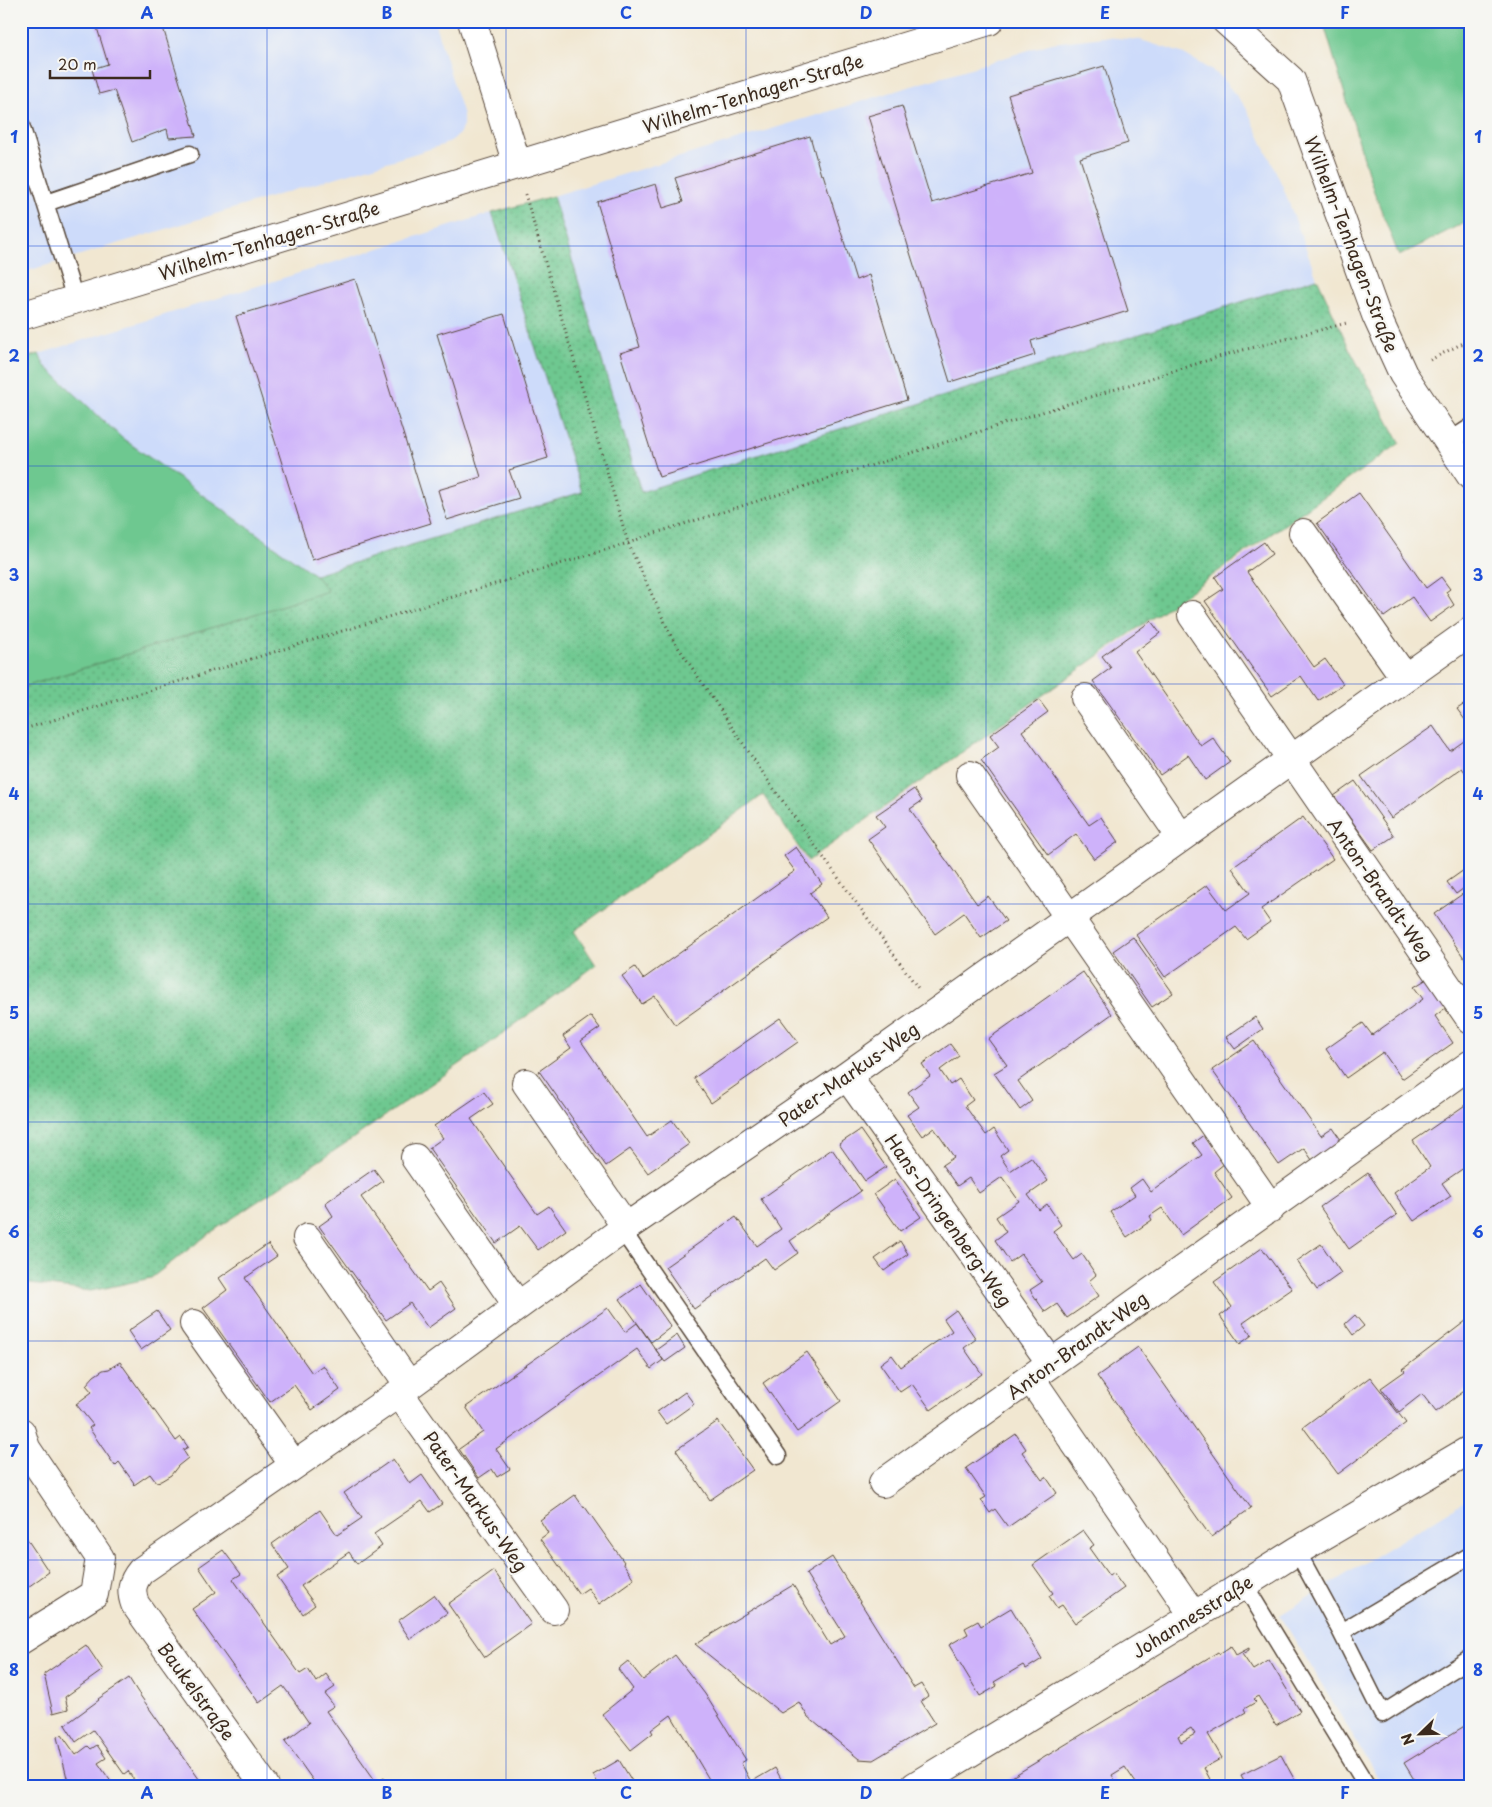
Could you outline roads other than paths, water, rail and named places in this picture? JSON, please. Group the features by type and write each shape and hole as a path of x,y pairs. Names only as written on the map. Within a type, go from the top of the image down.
{"street":[{"path":"472,21 517,164"},
{"name":"Wilhelm-Tenhagen-Straße","path":"21,316 988,21"},
{"name":"Wilhelm-Tenhagen-Straße","path":"1226,21 1291,80 1376,315 1403,374 1471,476"},
{"path":"1303,533 1405,678"},
{"path":"1192,615 1291,759"},
{"name":"Pater-Markus-Weg","path":"131,1594 134,1580 141,1571 404,1389 624,1229 847,1076 1471,631"},
{"path":"1084,698 1181,838"},
{"name":"Anton-Brandt-Weg","path":"1291,759 1471,1020"},
{"path":"970,776 1271,1208"},
{"name":"Anton-Brandt-Weg","path":"883,1483 1471,1064"},
{"name":"Hans-Dringenberg-Weg","path":"847,1076 1041,1371 1194,1616"},
{"path":"526,1083 624,1229"},
{"path":"415,1158 518,1306"},
{"name":"Pater-Markus-Weg","path":"307,1238 404,1389 554,1610"},
{"path":"194,1324 294,1465"},
{"path":"21,1432 26,1448 100,1558 94,1594 21,1640"},
{"name":"Johannesstraße","path":"921,1784 1296,1551 1471,1449"},
{"name":"Baukelstraße","path":"131,1594 135,1604 266,1786"}],"lane":[{"path":"21,125 75,299"},
{"path":"46,203 190,154"},
{"path":"1448,442 1471,427"},
{"path":"624,1229 778,1456"},
{"path":"1296,1551 1341,1632 1382,1714 1471,1658"},
{"path":"1341,1632 1471,1555"},
{"path":"1244,1584 1367,1786"}]}
